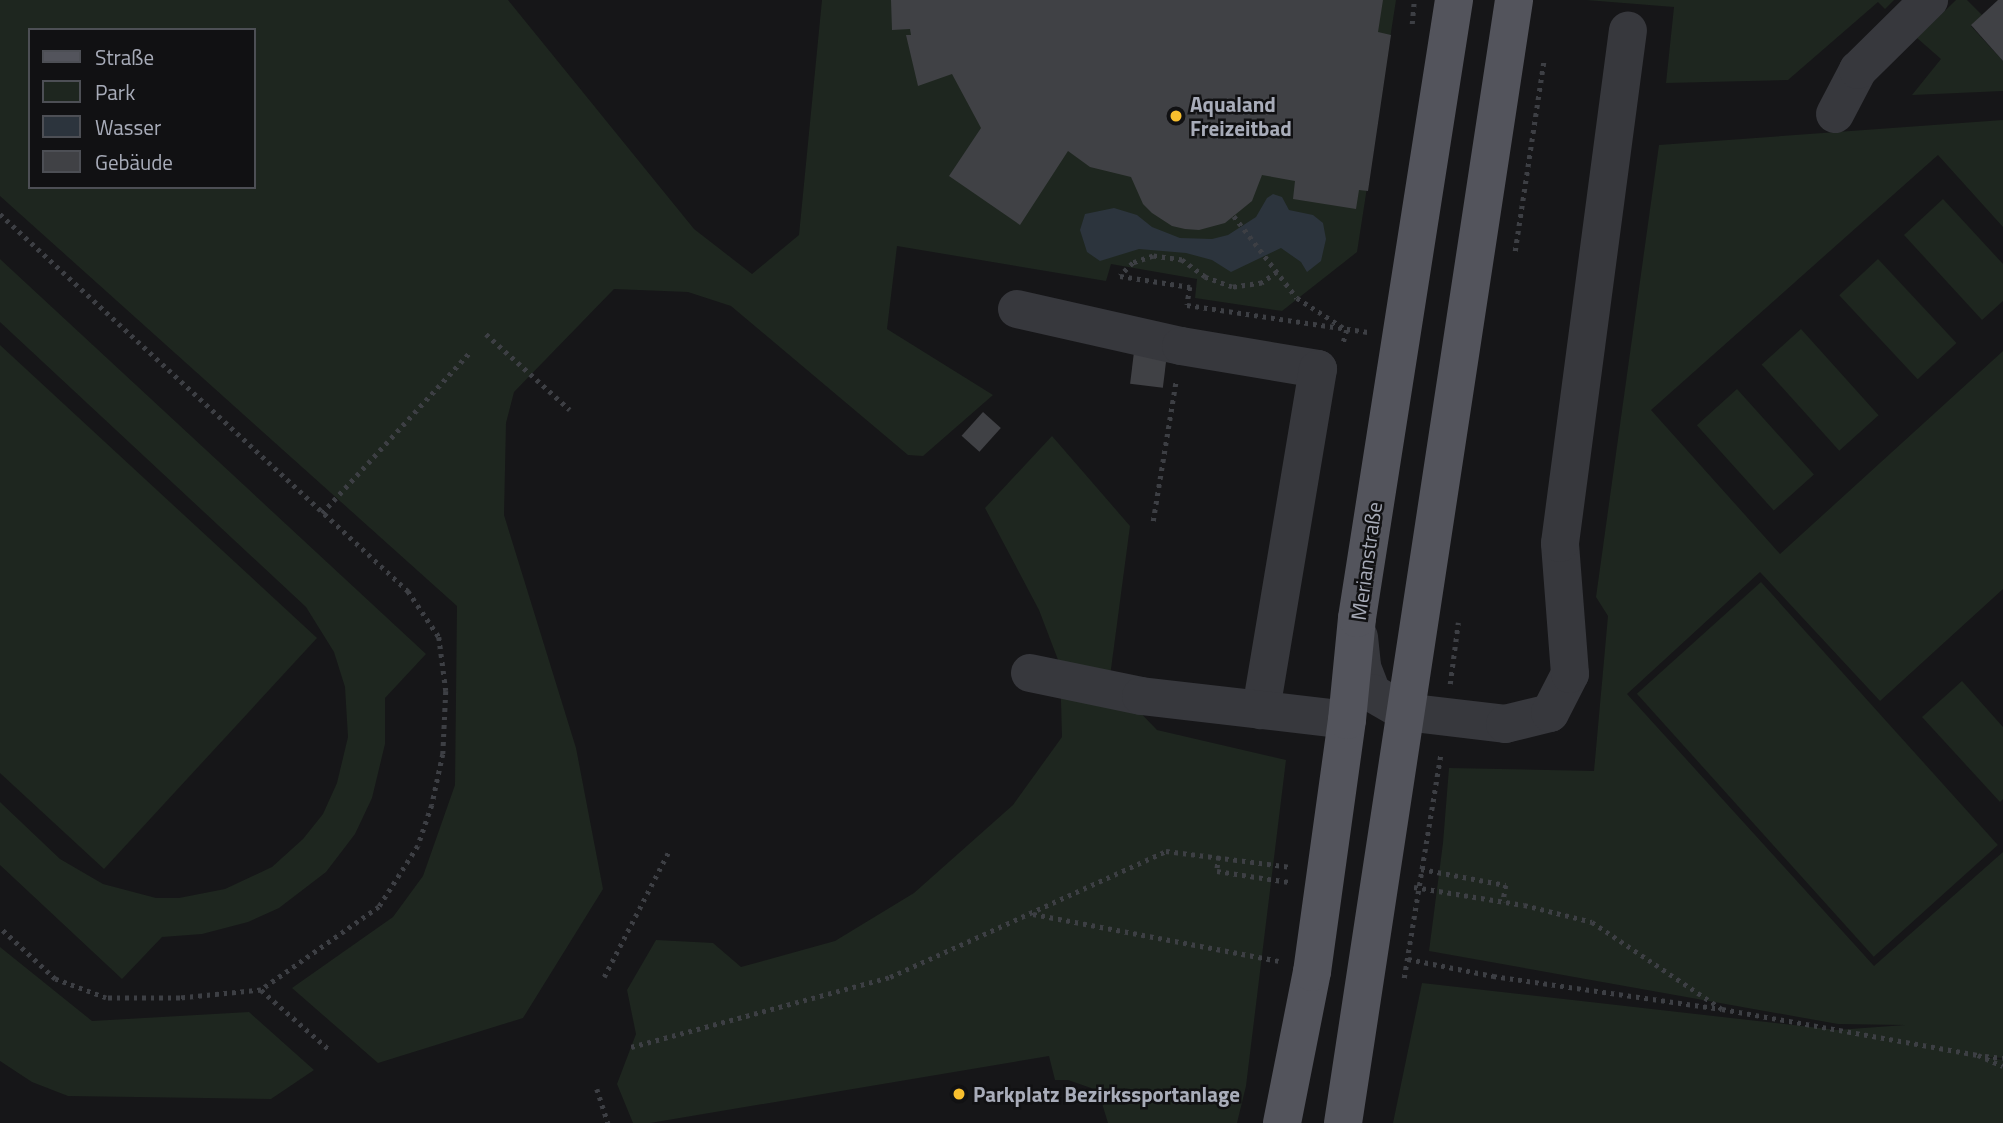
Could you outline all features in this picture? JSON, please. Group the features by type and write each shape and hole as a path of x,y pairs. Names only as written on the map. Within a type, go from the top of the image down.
{"main road":[{"name":"Merianstraße","path":"1282,1123 1312,972 1347,720 1357,618 1454,0"},
{"path":"1343,1123 1514,0"}],"street":[{"path":"1835,114 1858,70 1929,0"},
{"path":"1357,618 1362,667 1372,693 1405,712 1505,724 1550,713 1570,674 1560,542 1628,30"},
{"path":"1017,309 1181,346 1318,369 1261,710"},
{"path":"1030,673 1141,696 1347,720"}],"path":[{"path":"1514,255 1545,54"},
{"path":"0,214 408,591 439,637 446,691 443,754 432,805 418,846 379,907 261,990 180,998 106,998 55,979 0,928"},
{"path":"1234,216 1297,298 1347,330"},
{"path":"1153,521 1190,287 1120,276 1133,263 1153,256 1182,260 1205,276 1231,287 1262,283 1277,272"},
{"path":"1187,305 1373,332"},
{"path":"1318,369 1344,343 1347,330"},
{"path":"486,334 570,410"},
{"path":"322,513 468,353"},
{"path":"1459,617 1408,959 1493,976 1722,1009 2003,1058"},
{"path":"604,977 669,851"},
{"path":"631,1047 890,977 1166,851 1204,854"},
{"path":"1219,856 1217,871 1289,882"},
{"path":"1421,869 1506,885 1503,902"},
{"path":"1491,900 1591,922 1722,1009"},
{"path":"1032,914 1280,961"},
{"path":"261,990 331,1051"},
{"path":"1978,1055 2003,1066"},
{"path":"597,1088 608,1123"}],"green space":[{"path":"0,0 508,0 694,229 752,274 799,235 822,0 1396,0 1357,252 1282,311 1195,298 1197,279 1111,264 1106,281 897,246 887,329 993,395 923,456 908,455 731,306 688,292 614,289 514,392 506,423 504,515 576,748 603,889 523,1018 378,1063 292,988 393,917 423,876 455,785 457,606 0,196"},
{"path":"1586,0 1894,0 1885,9 1878,2 1788,80 1666,83 1674,7"},
{"path":"1956,0 1967,0 1982,15 1971,26 2003,61 2003,91 1912,95 1941,59 1917,38"},
{"path":"2003,120 2003,227 1938,155 1651,410 1780,554 2003,351 2003,589 1880,701 1760,572 1627,694 1874,966 2003,852 2003,1058 1986,1057 2003,1060 2003,1123 1393,1123 1422,983 1837,1030 1905,1025 1838,1024 1429,951 1443,843 1449,768 1594,771 1608,616 1596,597 1659,145"},
{"path":"1943,199 2003,264 2003,301 1982,320 1904,235"},
{"path":"0,259 426,654 385,698 385,744 372,798 355,834 326,872 279,908 248,922 202,934 162,937 122,979 0,865 0,802 60,859 103,884 156,898 179,898 225,889 272,867 303,839 323,814 337,783 348,737 345,687 334,652 306,607 0,322"},
{"path":"1878,259 1956,343 1918,379 1839,295"},
{"path":"1801,329 1879,415 1839,451 1762,364"},
{"path":"0,345 317,638 104,869 0,773"},
{"path":"1737,389 1814,474 1774,511 1697,425"},
{"path":"1052,436 1130,526 1107,699 1131,703 1157,730 1286,760 1246,1086 1237,1123 1108,1123 1101,1100 1091,1088 1068,1080 1055,1080 1049,1056 650,1123 633,1123 617,1084 636,1034 627,990 656,940 713,943 741,967 835,941 914,893 1013,805 1062,737 1060,665 1039,610 985,508"},
{"path":"1761,582 1998,845 1874,957 1637,694"},
{"path":"1962,681 2003,727 2003,799 2000,802 1922,717"},
{"path":"0,947 92,1021 249,1012 314,1070 271,1099 68,1096 32,1082 0,1061"}],"water":[{"path":"1273,194 1282,197 1289,210 1313,215 1323,223 1326,239 1321,261 1307,272 1301,262 1281,248 1231,272 1212,260 1186,253 1139,249 1100,261 1087,252 1080,230 1085,214 1114,208 1137,215 1152,227 1180,238 1212,239 1228,235 1256,217 1267,198"}],"building":[{"name":"Aqualand Freizeitbad","path":"891,0 1383,0 1378,32 1391,35 1368,191 1359,190 1356,209 1293,199 1295,181 1262,175 1252,201 1225,223 1199,230 1185,229 1172,226 1152,213 1143,204 1131,177 1090,167 1068,151 1020,225 949,176 981,128 952,74 918,86 906,35 911,35 910,29 892,30"},
{"path":"1998,0 2003,0 2003,61 1971,25"},
{"path":"1134,352 1167,356 1163,388 1130,384"},
{"path":"983,412 1001,428 979,452 962,436"}],"place":[{"name":"Aqualand Freizeitbad","path":"1176,116"},
{"name":"Parkplatz Bezirkssportanlage","path":"959,1094"}]}
